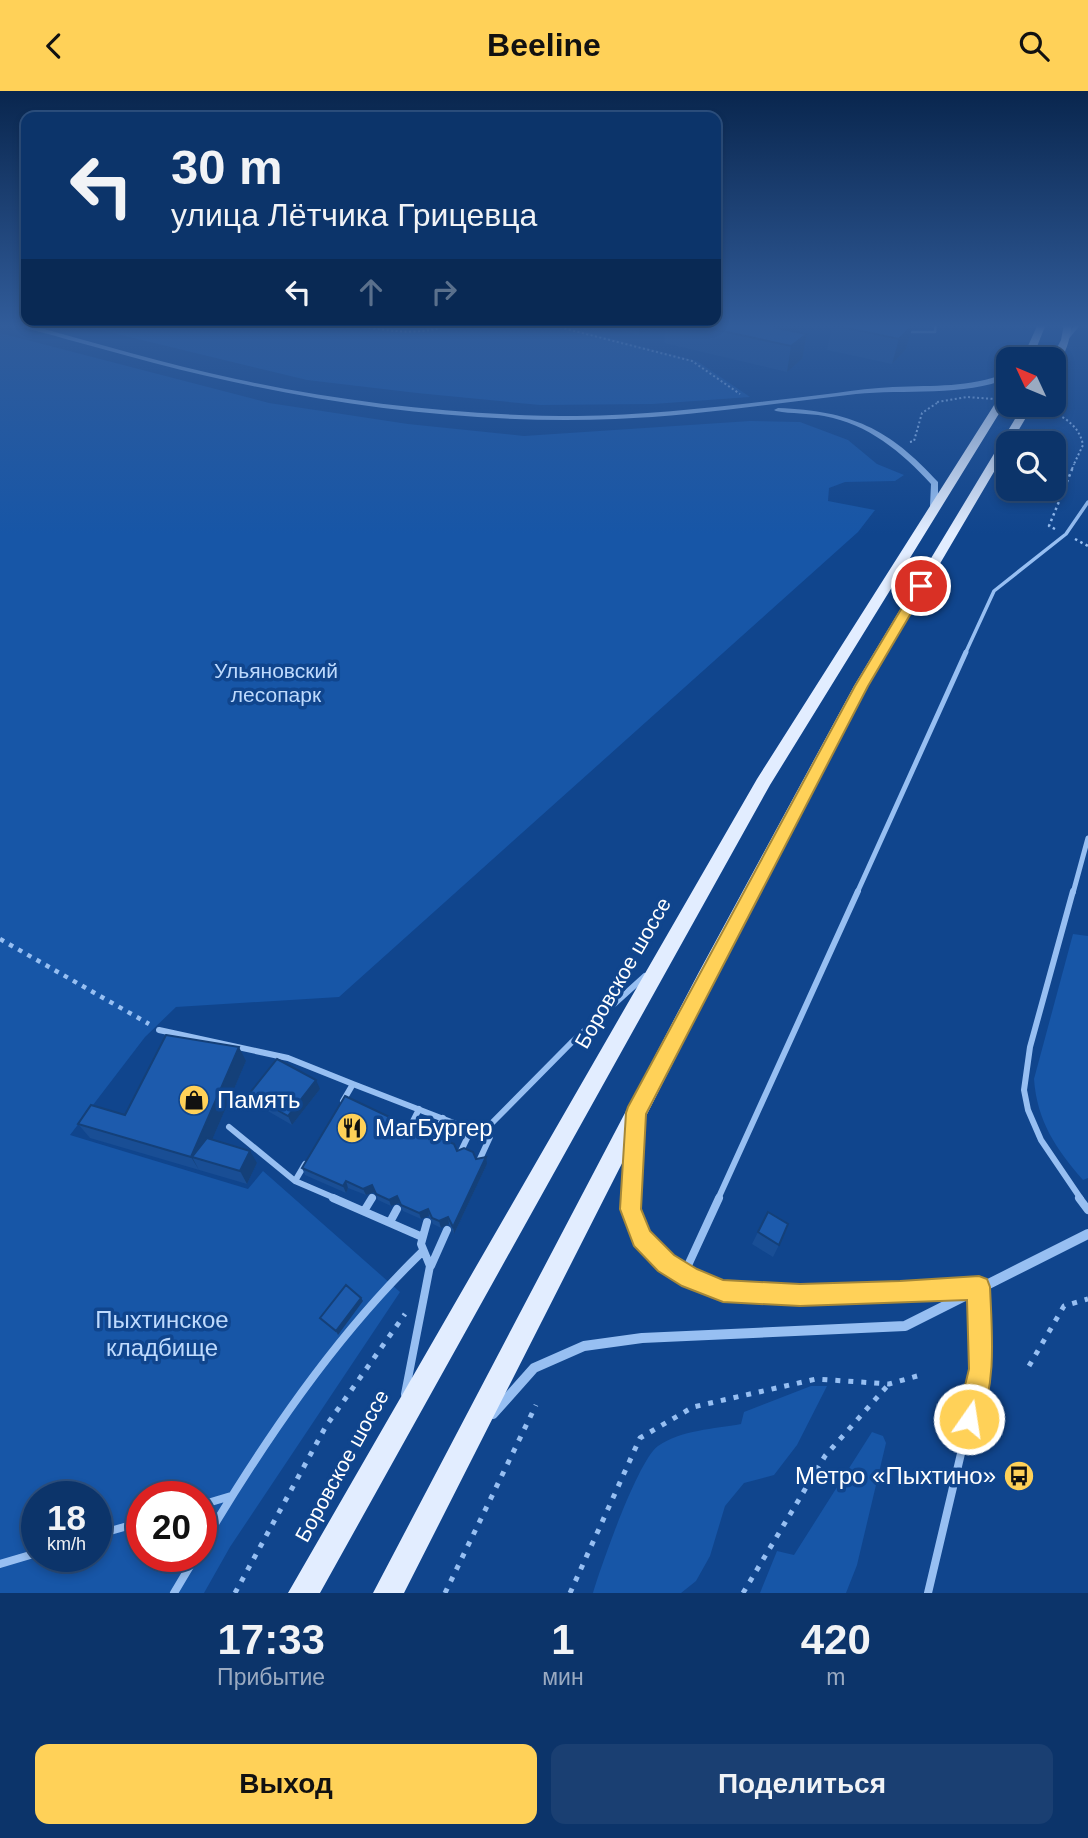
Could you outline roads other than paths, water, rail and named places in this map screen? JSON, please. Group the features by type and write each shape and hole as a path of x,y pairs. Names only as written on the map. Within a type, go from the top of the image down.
{"main road":[{"name":"Боровское шоссе","path":"303,1593 763,783 996,410"},
{"path":"388,1593 861,686 1021,417"}],"street":[{"path":"312,394 417,410 502,416 579,418 722,410 814,410 859,422 922,468 935,484 934,506"},
{"path":"722,410 845,394"},
{"path":"636,1113 630,1209 642,1238 666,1263 684,1274 723,1291 800,1295 900,1293 979,1287"},
{"path":"463,1448 534,1368 584,1346 642,1338 905,1326 1088,1234"}],"lane":[{"path":"684,1274 994,591 1066,534 1088,502"},
{"path":"1088,838 1030,1047 1024,1095 1038,1134 1088,1210"},
{"path":"481,1134 571,1043 660,962"},
{"path":"159,1030 288,1059 490,1137 479,1161"},
{"path":"340,1106 353,1084"},
{"path":"407,1132 419,1109"},
{"path":"432,1141 443,1118"},
{"path":"229,1127 295,1181 420,1236"},
{"path":"460,1153 471,1130"},
{"path":"295,1181 308,1160"},
{"path":"364,1211 372,1198"},
{"path":"390,1222 397,1209"},
{"path":"426,1221 420,1236 422,1252 430,1266"},
{"path":"399,1421 430,1266 447,1230"},
{"path":"217,1519 230,1496 342,1338 388,1283 422,1252"},
{"path":"928,1593 981,1369 979,1287"},
{"path":"217,1500 230,1496"},
{"path":"0,1564 21,1558"},
{"path":"174,1593 186,1572"}],"place":[{"name":"Память","path":"194,1100"},
{"name":"МагБургер","path":"352,1128"},
{"name":"Метро «Пыхтино»","path":"1019,1476"}],"park label":[{"name":"Ульяновский лесопарк","path":"276,683"},
{"name":"Пыхтинское кладбище","path":"162,1334"}]}
